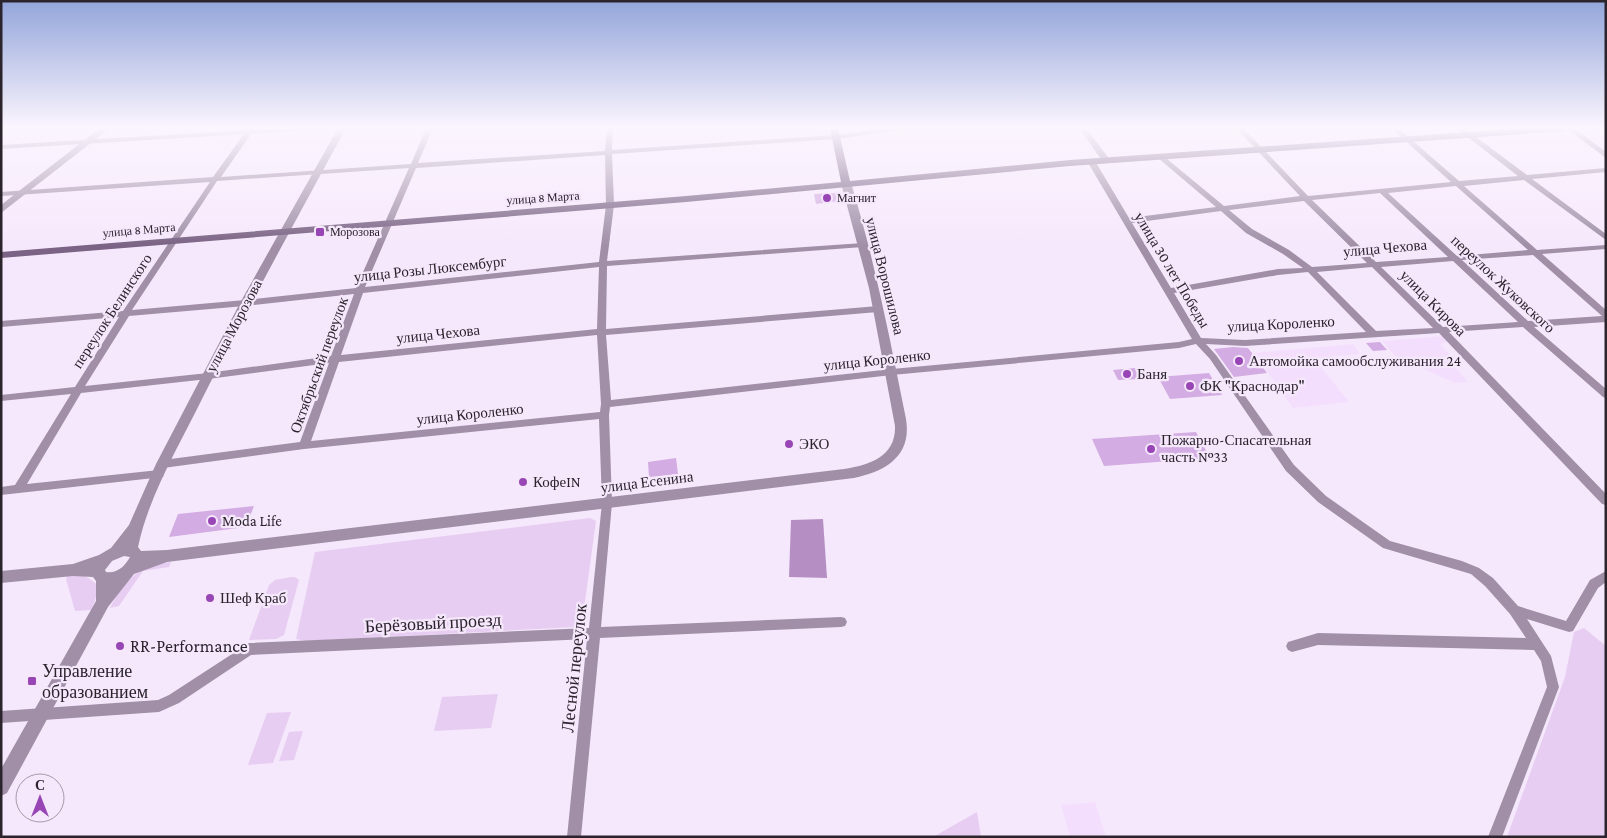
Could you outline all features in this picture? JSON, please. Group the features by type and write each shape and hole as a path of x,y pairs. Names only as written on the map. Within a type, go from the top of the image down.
{"main road":[{"name":"улица Ворошилова","path":"843,167 846,183"},
{"name":"улица 8 Марта","path":"1,255 610,205 1023,167"}],"street":[{"path":"1,210 57,167"},
{"name":"переулок Белинского","path":"19,488 77,390 126,313 225,167"},
{"name":"улица Морозова","path":"128,560 135,528 161,469 245,303 321,167"},
{"path":"1,194 410,167"},
{"name":"Октябрьский переулок","path":"304,446 360,290 412,167"},
{"path":"605,410 601,332 603,264 610,205 609,167"},
{"name":"улица 30 лет Победы","path":"1095,167 1198,341 1213,357 1290,468 1322,499 1387,545 1462,566 1475,572 1488,582 1514,610 1547,660 1553,687 1495,837"},
{"path":"1174,167 1249,231 1286,252 1310,269 1374,334"},
{"name":"улица Кирова","path":"1276,167 1440,328 1606,501"},
{"path":"1440,167 1606,317"},
{"path":"1511,167 1606,238"},
{"path":"1126,221 1306,198 1606,170"},
{"name":"улица Ворошилова","path":"846,183 863,245 892,372"},
{"name":"переулок Жуковского","path":"1382,191 1524,323 1606,396"},
{"name":"улица Розы Люксембург","path":"1,324 245,303 603,264 863,245"},
{"name":"улица Чехова","path":"1168,291 1278,272 1606,246"},
{"name":"улица Чехова","path":"1,398 208,376 335,359 601,332 878,309"},
{"name":"улица Короленко","path":"1,491 161,469 304,446 605,410 892,372 1179,345 1198,341 1245,343 1606,317"},
{"name":"улица Есенина","path":"128,560 867,470 881,465 893,454 900,441 901,429 892,372"},
{"name":"Лесной переулок","path":"574,837 607,503 605,410"},
{"path":"1,577 73,570 101,570 128,560"},
{"path":"101,570 117,577 128,560"},
{"path":"1,787 128,560"},
{"path":"101,570 103,602"},
{"path":"1514,610 1569,627 1594,584 1606,576"},
{"name":"Берёзовый проезд","path":"1,717 159,706 174,699 249,649 841,622"},
{"path":"1292,646 1318,638 1539,649"}],"shaded area":[{"path":"1443,336 1448,342 1440,344 1455,360 1451,362 1468,382 1455,383 1395,356 1382,341"},
{"path":"1353,344 1360,354 1314,358 1349,402 1293,408 1254,353"},
{"path":"590,518 596,521 583,616 575,627 306,641 296,639 315,552"},
{"path":"823,519 827,578 789,577 791,520"},
{"path":"171,562 169,567 143,571 119,606 110,608 115,598 133,576 150,567"},
{"path":"68,574 84,576 98,586 91,610 75,611 66,579"},
{"path":"291,577 299,580 284,635 276,639 249,640 269,585 275,580"},
{"path":"1584,628 1606,646 1606,837 1507,837 1565,677 1574,632"},
{"path":"498,694 491,728 434,731 442,697"},
{"path":"291,712 273,763 248,765 267,713"},
{"path":"303,731 294,760 279,761 289,732"},
{"path":"1095,802 1106,837 1070,837 1061,805"},
{"path":"977,812 981,837 933,837"}],"building":[{"name":"Магнит","path":"837,193 840,201 816,204 814,194"},
{"path":"1380,342 1387,350 1373,351 1366,343"},
{"name":"Автомойка самообслуживания 24","path":"1248,348 1267,373 1234,377 1214,349"},
{"name":"Баня","path":"1135,368 1140,379 1118,380 1113,370"},
{"name":"ФК \"Краснодар\"","path":"1209,373 1222,395 1170,399 1158,377"},
{"name":"Пожарно-Спасательная часть №33","path":"1196,432 1210,458 1104,466 1092,439"},
{"path":"676,458 678,474 649,477 648,462"},
{"name":"Moda Life","path":"254,506 246,527 169,537 178,514"}],"place":[{"name":"Магнит","path":"827,198"},
{"name":"Морозова","path":"320,232"},
{"name":"Автомойка самообслуживания 24","path":"1239,361"},
{"name":"Баня","path":"1127,374"},
{"name":"ФК \"Краснодар\"","path":"1190,386"},
{"name":"ЭКО","path":"789,444"},
{"name":"Пожарно-Спасательная часть №33","path":"1151,449"},
{"name":"КофеIN","path":"523,482"},
{"name":"Moda Life","path":"212,521"},
{"name":"Шеф Краб","path":"210,598"},
{"name":"RR-Performance","path":"120,646"},
{"name":"Управление образованием","path":"32,681"}]}
